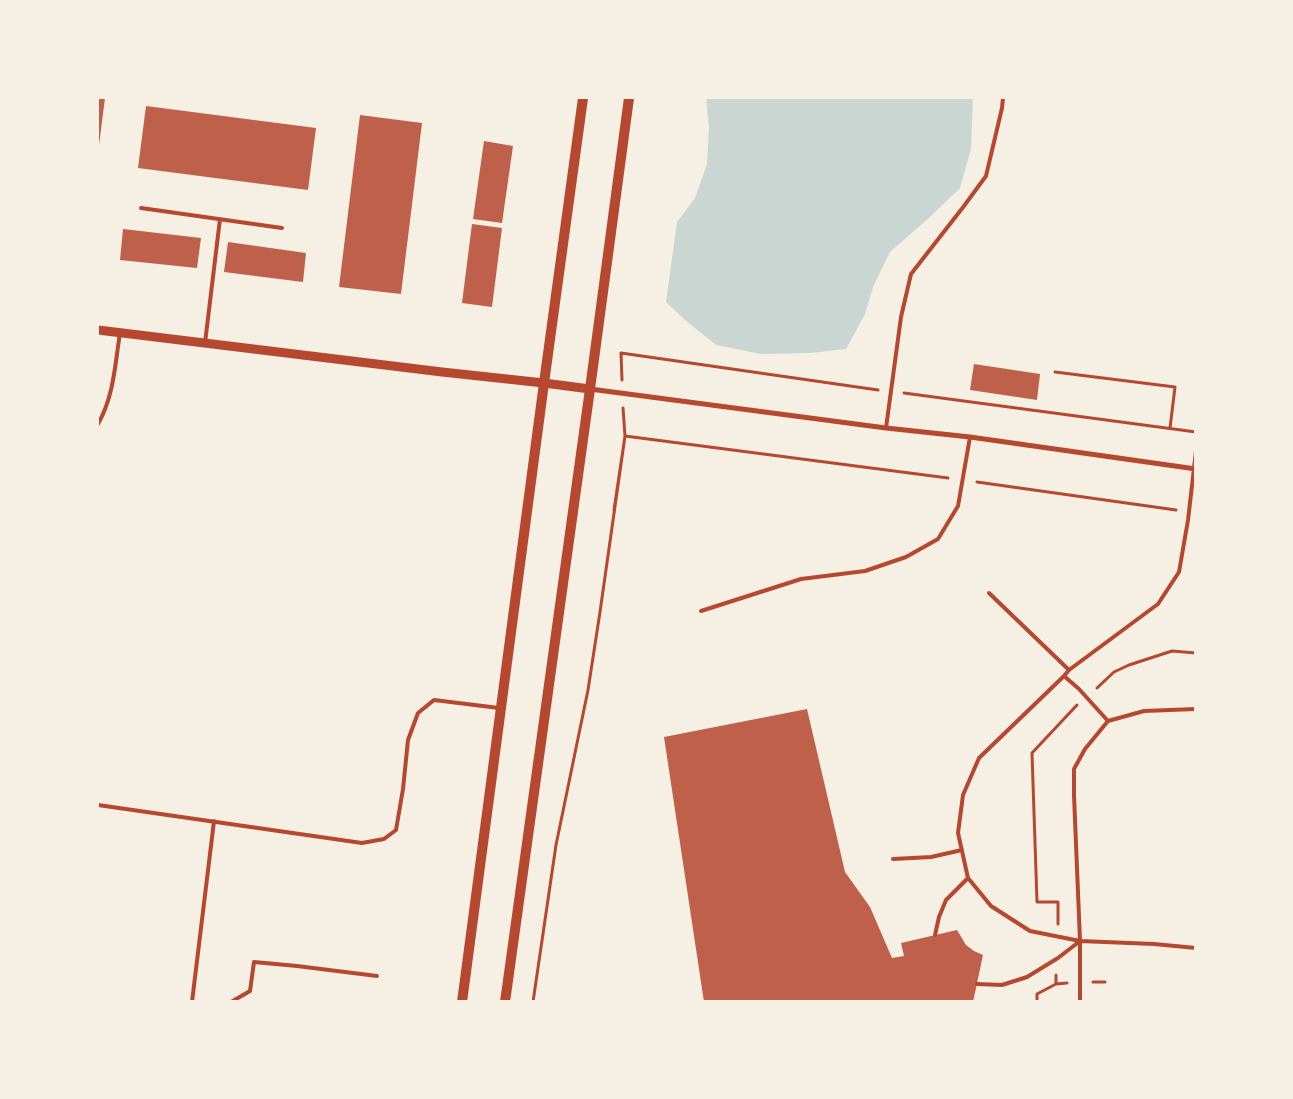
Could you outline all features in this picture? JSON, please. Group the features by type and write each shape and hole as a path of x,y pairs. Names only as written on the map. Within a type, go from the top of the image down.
{"main road":[{"path":"462,1002 583,98"},
{"path":"505,1002 629,98"}],"street":[{"path":"98,330 544,382 886,428 970,437 1194,469"}],"lane":[{"path":"886,428 901,317 911,274 986,176 1003,98"},
{"path":"141,208 282,228"},
{"path":"205,343 220,219"},
{"path":"98,424 108,404 120,333"},
{"path":"701,610 801,579 865,571 906,557 938,539 958,506 970,437"},
{"path":"1196,451 1189,512 1179,572 1158,604 1069,670 979,758 963,795 958,833 968,878 991,906 1030,931 1080,941 1196,948"},
{"path":"989,593 1069,670"},
{"path":"1064,676 1079,689 1108,721"},
{"path":"98,805 362,842 384,839 396,830 403,789 408,740 418,713 434,700 501,708"},
{"path":"1080,1002 1080,941 1074,770 1085,749 1108,721 1144,711 1196,709"},
{"path":"192,1002 214,821"},
{"path":"893,859 931,857 962,850"},
{"path":"935,935 939,917 946,900 968,878"},
{"path":"978,984 1002,985 1027,977 1058,958 1080,941"},
{"path":"231,1002 250,991 254,962 377,976"}],"path":[{"path":"533,1002 556,845 589,680 625,436 621,353"},
{"path":"1055,372 1175,387 1170,428 1196,432"},
{"path":"625,436 963,480 1189,512"},
{"path":"614,510 625,436"},
{"path":"1038,1002 1037,994 1056,984"}],"shaded area":[{"path":"706,98 973,98 971,149 960,188 890,252 873,287 865,314 846,349 810,353 761,354 716,345 666,302 677,222 695,198 707,164 709,128"}],"building":[{"path":"98,98 105,98 99,145 98,145"},
{"path":"146,106 316,128 308,190 138,168"},
{"path":"360,115 422,123 401,294 339,287"},
{"path":"484,141 513,146 502,223 473,219"},
{"path":"472,224 502,228 492,307 462,303"},
{"path":"123,229 201,238 197,268 120,260"},
{"path":"228,242 306,253 303,282 224,272"},
{"path":"974,364 1040,374 1037,400 970,390"},
{"path":"807,709 845,872 870,907 892,958 904,956 901,943 957,930 966,945 983,955 973,1002 704,1002 664,737"}]}
